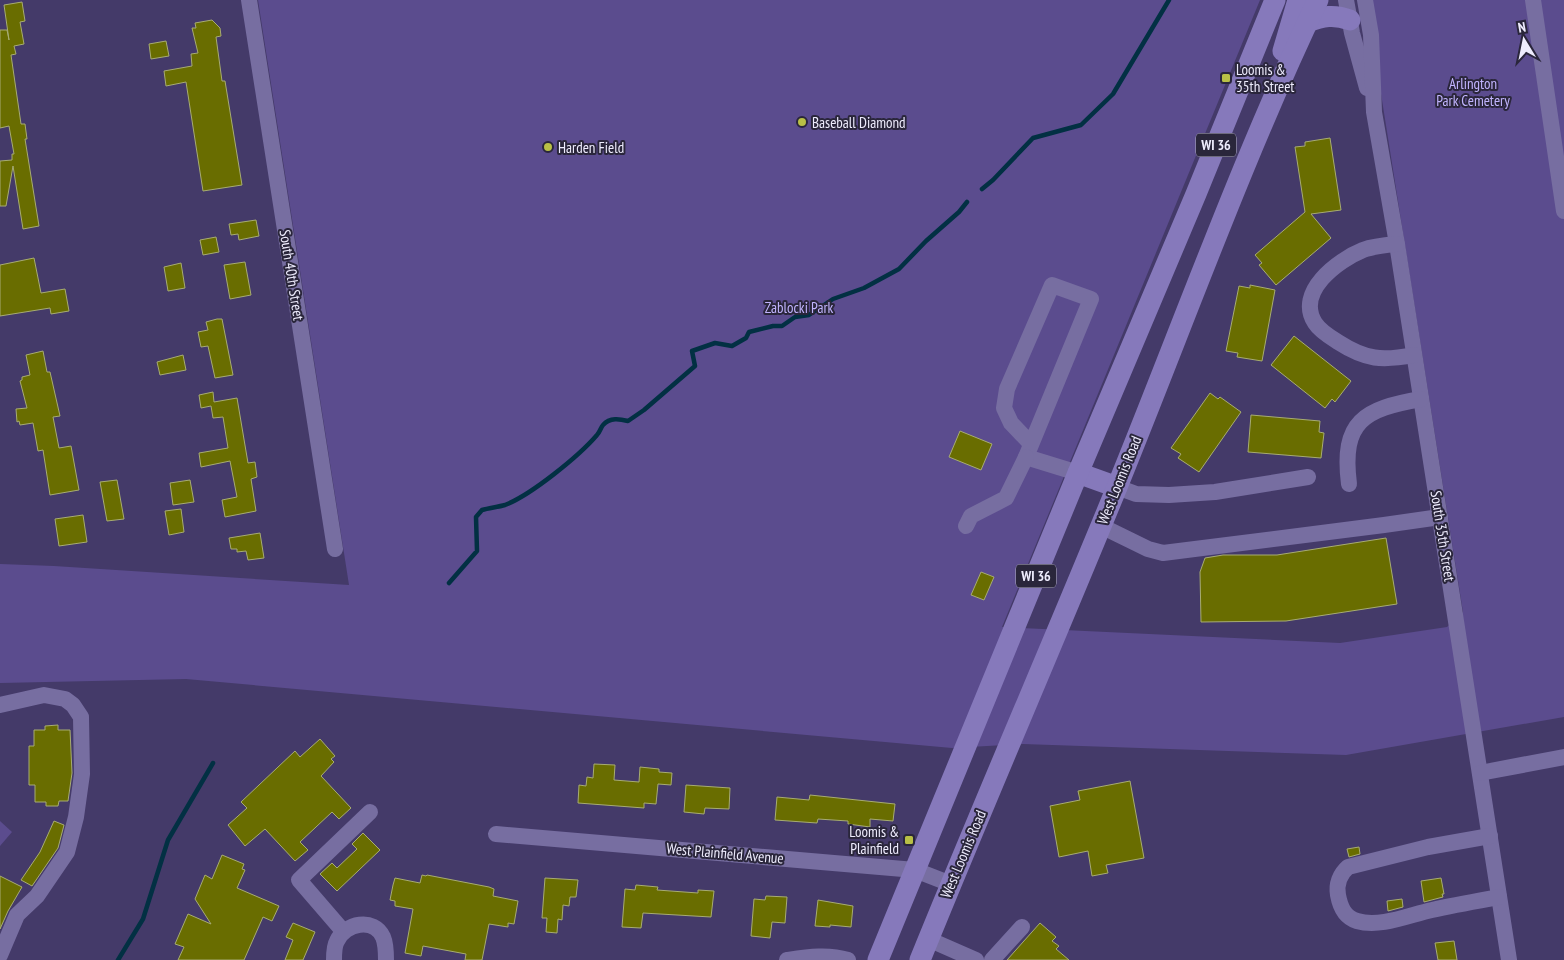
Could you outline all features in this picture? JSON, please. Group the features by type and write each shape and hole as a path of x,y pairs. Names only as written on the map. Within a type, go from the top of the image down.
{"main road":[{"name":"WI 36","path":"878,960 1275,0"},
{"path":"1268,109 1298,0"},
{"name":"West Loomis Road","path":"920,960 1117,487 1268,109 1318,0"},
{"path":"1307,22 1348,10"},
{"path":"1078,473 1117,487"}],"street":[{"name":"South 40th Street","path":"249,0 335,549"},
{"name":"South 35th Street","path":"1365,0 1371,35 1374,112"},
{"path":"1533,0 1564,211"},
{"name":"South 35th Street","path":"1348,10 1358,58 1374,112 1397,244 1509,960"},
{"path":"1397,244 1362,250 1342,262 1318,282 1312,292 1309,303 1314,323 1324,333 1346,347 1368,357 1380,359 1391,360 1414,355"},
{"path":"966,526 971,516 1006,498 1028,450 1091,299 1052,285 1007,389 1004,408 1028,450 1078,473"},
{"path":"1349,484 1348,454 1352,434 1357,424 1380,409 1421,399"},
{"path":"1117,487 1136,494 1215,492 1308,477"},
{"path":"1101,526 1148,549 1163,553 1384,526 1440,517"},
{"path":"0,705 44,695 65,699 73,705 81,718 82,774 76,817 66,852 37,896 17,915 0,955"},
{"path":"1480,773 1564,757"},
{"path":"344,931 299,880 370,812"},
{"name":"West Plainfield Avenue","path":"496,834 915,870 951,884"},
{"path":"1490,836 1348,867 1340,877 1337,890 1344,911 1349,918 1368,923 1388,921 1499,897"},
{"path":"334,960 336,942 344,931 355,925 367,924 377,928 384,938 386,960"},
{"path":"992,960 1022,928"},
{"path":"928,939 976,960"},
{"path":"787,960 836,956 848,960"}],"green space":[{"name":"Zablocki Park","path":"258,0 1260,0 1002,627 1340,643 1447,627 1463,612 1379,81 1370,0 1564,0 1564,717 1346,755 1023,744 952,748 186,679 0,683 0,564 349,585"},
{"path":"0,821 12,832 0,846"}],"building":[{"path":"22,2 25,21 20,22 24,44 14,46 16,54 11,55 21,124 25,124 27,139 25,139 39,226 23,229 13,166 6,206 0,206 0,161 12,160 12,154 14,154 9,126 0,128 0,30 7,30 9,40 4,5"},
{"path":"212,20 220,28 221,36 216,37 222,81 225,81 242,185 203,191 186,82 166,86 164,71 192,66 191,54 198,53 192,28 196,28 195,23"},
{"path":"166,41 169,56 151,59 149,44"},
{"path":"1330,138 1341,210 1311,214 1331,238 1276,285 1259,265 1262,263 1255,255 1305,212 1295,147 1305,146 1305,142"},
{"path":"256,220 259,236 239,240 238,234 231,235 229,224"},
{"path":"216,237 219,252 203,255 200,240"},
{"path":"34,258 41,293 65,289 69,311 51,314 50,308 0,316 0,265"},
{"path":"245,262 251,295 230,299 224,265"},
{"path":"181,263 185,288 168,291 164,267"},
{"path":"1250,285 1275,290 1262,361 1237,357 1238,353 1226,351 1239,286 1250,288"},
{"path":"222,319 233,375 215,378 208,346 201,347 198,332 208,330 206,322"},
{"path":"1294,336 1351,381 1335,402 1332,399 1325,408 1271,365"},
{"path":"43,351 60,416 53,417 59,448 71,446 79,490 50,495 43,450 38,451 33,423 20,425 19,421 17,422 16,409 27,408 20,381 22,377 30,375 26,355"},
{"path":"183,355 186,370 160,375 157,362"},
{"path":"213,392 214,402 237,398 248,463 255,462 257,477 251,479 256,511 225,517 222,500 237,497 230,461 201,467 199,453 228,448 223,417 213,418 211,406 201,408 199,395"},
{"path":"1210,393 1218,399 1220,397 1241,412 1199,472 1178,458 1181,454 1171,448"},
{"path":"1251,415 1320,421 1319,432 1324,433 1321,458 1248,452"},
{"path":"960,431 992,444 981,470 949,457"},
{"path":"117,480 124,519 107,521 100,482"},
{"path":"190,480 194,502 173,505 170,483"},
{"path":"181,509 184,532 169,535 165,511"},
{"path":"83,515 87,542 59,546 55,519"},
{"path":"260,533 264,558 248,560 246,551 237,552 237,549 231,549 229,538"},
{"path":"1386,538 1397,604 1286,621 1201,622 1200,572 1205,558 1223,555 1277,555"},
{"path":"981,572 994,577 984,600 971,595"},
{"path":"58,725 58,730 70,730 72,773 68,801 59,801 58,806 46,806 46,802 35,802 35,785 29,785 29,746 34,746 34,730 45,730 45,726"},
{"path":"320,739 335,756 331,759 334,762 321,776 351,808 339,819 332,812 300,842 308,850 295,861 265,829 245,846 228,825 247,808 241,802 295,751 300,757"},
{"path":"594,764 615,765 614,780 639,782 640,767 659,769 659,772 672,773 671,785 658,784 656,804 644,803 644,808 578,803 579,785 586,786 587,777 593,778"},
{"path":"1130,781 1144,858 1106,865 1108,873 1092,876 1088,851 1059,857 1050,806 1080,800 1078,791"},
{"path":"686,785 730,788 729,809 705,808 704,814 684,812"},
{"path":"810,795 895,804 893,821 870,819 870,827 848,824 848,821 818,819 817,823 775,820 777,797 809,800"},
{"path":"54,821 64,825 58,848 32,886 21,880 40,852"},
{"path":"363,833 380,850 337,891 320,874 332,863 337,868 357,849 352,844"},
{"path":"1359,847 1360,854 1349,857 1347,849"},
{"path":"222,855 244,864 242,869 245,870 237,888 279,906 272,921 263,917 244,960 178,960 184,947 175,944 188,914 211,924 195,899 205,875 212,879"},
{"path":"422,875 489,887 494,889 493,896 518,901 514,924 508,923 508,927 489,924 482,960 465,960 466,954 423,946 421,956 405,953 413,909 395,906 395,901 390,900 393,885 395,878 420,883"},
{"path":"0,876 22,887 0,929"},
{"path":"545,878 578,880 576,897 570,897 569,906 563,905 562,920 558,919 557,933 546,932 547,918 542,918"},
{"path":"1441,878 1443,897 1424,902 1421,881"},
{"path":"636,885 658,887 657,890 698,893 698,890 714,891 711,917 643,913 641,928 622,927 625,889 635,890"},
{"path":"766,896 787,897 785,923 772,922 770,938 751,936 754,899 765,900"},
{"path":"1402,899 1403,907 1388,911 1387,901"},
{"path":"818,900 853,906 851,927 815,926"},
{"path":"293,923 315,932 303,960 285,960 293,940 286,937"},
{"path":"1040,923 1056,937 1052,941 1059,946 1056,949 1069,960 1007,960"},
{"path":"1454,941 1457,960 1438,960 1435,943"}],"waterway":[{"path":"982,189 1033,138 1081,125 1113,94 1169,0"},
{"path":"449,583 477,551 476,517 482,510 505,505 541,484 589,444 606,422 615,419 628,421 644,410 695,366 692,351 715,343 732,346 746,338 749,332 773,326 782,326 795,317 809,315 833,299 864,288 899,269 926,241 959,212 967,202"},
{"path":"118,960 143,919 168,840 213,763"}],"place":[{"name":"Loomis & 35th Street","path":"1226,78"},
{"name":"Baseball Diamond","path":"802,122"},
{"name":"Harden Field","path":"548,147"},
{"name":"Loomis & Plainfield","path":"909,840"}],"park label":[{"name":"Arlington Park Cemetery","path":"1473,92"}]}
